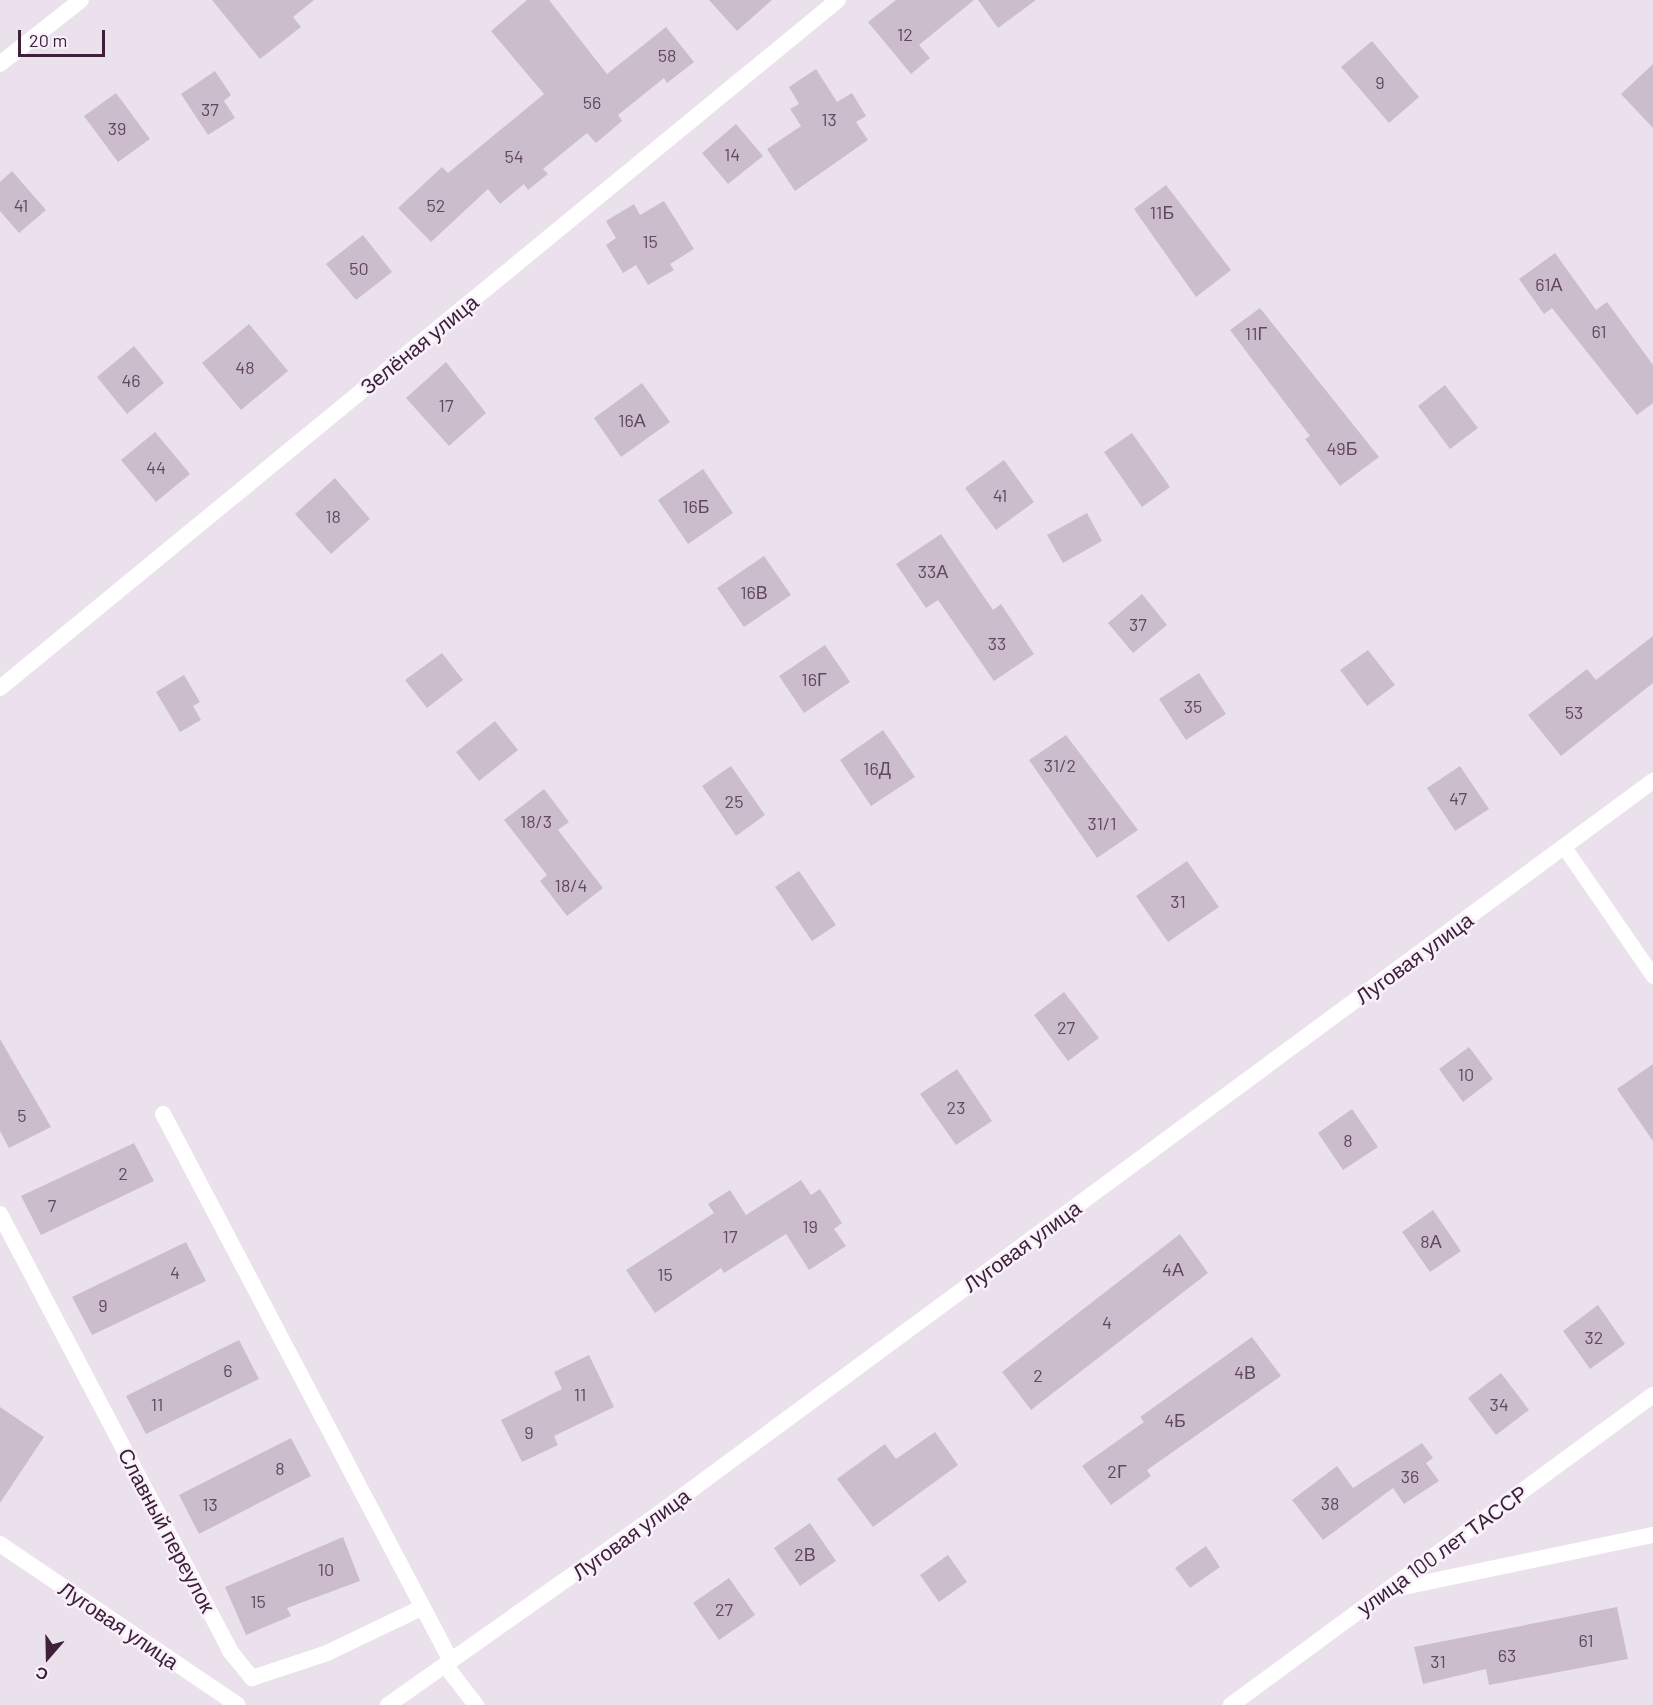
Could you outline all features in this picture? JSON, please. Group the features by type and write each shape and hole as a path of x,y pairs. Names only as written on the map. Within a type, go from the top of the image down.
{"street":[{"path":"0,64 81,0"},
{"name":"Зелёная улица","path":"0,688 838,0"},
{"name":"Луговая улица","path":"387,1705 642,1526 1653,781"},
{"path":"163,1114 423,1607 448,1663 476,1705"},
{"name":"Славный переулок","path":"0,1214 230,1651 252,1678 327,1653 423,1607"},
{"name":"улица 100 лет ТАССР","path":"1231,1705 1653,1395"},
{"path":"1387,1590 1653,1535"},
{"name":"Луговая улица","path":"0,1544 238,1705"}],"lane":[{"path":"1564,847 1653,976"}],"building":[{"path":"212,0 314,0 293,17 301,27 260,59"},
{"path":"527,0 549,0 607,74 666,27 694,62 667,83 664,78 618,115 622,121 596,143 587,133 543,169 548,174 528,190 524,184 500,204 488,189 431,242 398,208 442,167 448,173 544,94 491,31"},
{"path":"709,0 772,0 737,31"},
{"path":"896,0 974,0 919,45 930,58 911,74 868,22"},
{"path":"978,0 1036,0 998,28"},
{"path":"1372,41 1419,97 1389,123 1341,67"},
{"path":"1653,64 1653,128 1621,94"},
{"path":"816,69 837,102 852,93 866,116 856,122 868,140 795,191 767,149 801,126 790,109 799,104 789,87"},
{"path":"215,71 231,95 224,101 235,118 208,135 181,94"},
{"path":"116,93 150,139 118,162 84,116"},
{"path":"736,124 763,156 728,184 702,153"},
{"path":"12,171 46,210 19,233 0,211 0,182"},
{"path":"1166,185 1231,270 1196,297 1134,209"},
{"path":"664,201 694,249 670,264 674,270 648,285 636,265 623,273 606,245 616,238 606,221 634,204 640,215"},
{"path":"363,235 392,272 356,300 326,264"},
{"path":"1555,253 1596,310 1607,302 1653,365 1653,403 1637,415 1552,308 1544,314 1519,279"},
{"path":"1260,308 1379,457 1340,486 1305,439 1310,436 1230,330"},
{"path":"249,324 288,371 241,410 202,363"},
{"path":"134,346 164,383 127,414 97,377"},
{"path":"446,362 486,413 449,446 406,398"},
{"path":"642,383 670,422 621,457 594,418"},
{"path":"1445,385 1478,428 1450,449 1418,406"},
{"path":"155,432 190,474 156,502 121,460"},
{"path":"1132,433 1170,487 1142,507 1104,452"},
{"path":"1004,460 1034,502 996,530 965,488"},
{"path":"703,469 733,513 688,544 658,500"},
{"path":"335,478 370,519 331,554 295,514"},
{"path":"1087,513 1102,541 1063,563 1047,535"},
{"path":"941,534 993,610 1001,604 1034,654 994,681 938,600 926,608 896,564"},
{"path":"764,556 791,595 744,627 717,588"},
{"path":"1142,594 1167,625 1133,653 1108,623"},
{"path":"1653,636 1653,683 1561,756 1528,715 1587,669 1596,680"},
{"path":"825,645 850,682 804,713 779,676"},
{"path":"1368,650 1395,685 1367,706 1340,670"},
{"path":"442,653 463,680 427,708 405,680"},
{"path":"1199,673 1226,714 1186,740 1159,699"},
{"path":"184,675 200,702 193,706 201,720 180,732 156,692"},
{"path":"495,721 518,750 479,781 456,752"},
{"path":"883,730 915,777 871,806 840,760"},
{"path":"1066,735 1138,830 1097,858 1029,760"},
{"path":"731,766 765,815 736,836 702,786"},
{"path":"1460,766 1489,809 1455,831 1427,788"},
{"path":"544,789 569,822 558,830 603,888 567,916 540,881 547,875 504,820"},
{"path":"1187,861 1219,907 1168,942 1136,896"},
{"path":"799,871 836,925 812,941 775,887"},
{"path":"1064,992 1099,1038 1068,1061 1034,1015"},
{"path":"0,1039 51,1127 9,1148 0,1131"},
{"path":"1469,1047 1493,1079 1463,1102 1439,1069"},
{"path":"1653,1064 1653,1141 1617,1089"},
{"path":"957,1069 992,1121 956,1145 920,1094"},
{"path":"1352,1109 1378,1147 1343,1170 1318,1133"},
{"path":"134,1143 154,1181 41,1235 21,1196"},
{"path":"801,1180 811,1195 820,1189 842,1223 834,1229 846,1246 809,1270 786,1234 724,1273 721,1268 655,1313 626,1270 714,1213 708,1204 730,1190 746,1215"},
{"path":"1433,1210 1461,1251 1430,1272 1402,1232"},
{"path":"1180,1234 1208,1273 1031,1410 1002,1372"},
{"path":"186,1242 206,1281 92,1335 72,1297"},
{"path":"1598,1305 1625,1344 1590,1369 1563,1331"},
{"path":"1252,1337 1281,1376 1147,1470 1151,1476 1111,1505 1082,1466 1144,1422 1140,1417"},
{"path":"239,1340 259,1379 146,1434 126,1396"},
{"path":"589,1355 614,1407 554,1436 558,1445 522,1462 501,1420 562,1389 554,1372"},
{"path":"1501,1373 1529,1410 1496,1435 1468,1398"},
{"path":"0,1407 44,1437 0,1503"},
{"path":"935,1432 958,1465 873,1527 837,1479 885,1444 896,1459"},
{"path":"291,1438 311,1476 199,1534 179,1495"},
{"path":"1422,1443 1433,1458 1426,1463 1439,1481 1404,1504 1393,1488 1323,1540 1292,1500 1337,1466 1353,1488"},
{"path":"810,1523 836,1561 800,1586 774,1548"},
{"path":"343,1537 360,1581 287,1608 291,1616 246,1635 225,1587"},
{"path":"1206,1546 1220,1567 1190,1588 1175,1568"},
{"path":"948,1555 967,1582 939,1602 920,1575"},
{"path":"729,1578 755,1615 719,1640 693,1603"},
{"path":"1617,1607 1628,1659 1489,1685 1486,1669 1423,1684 1414,1647"}]}
